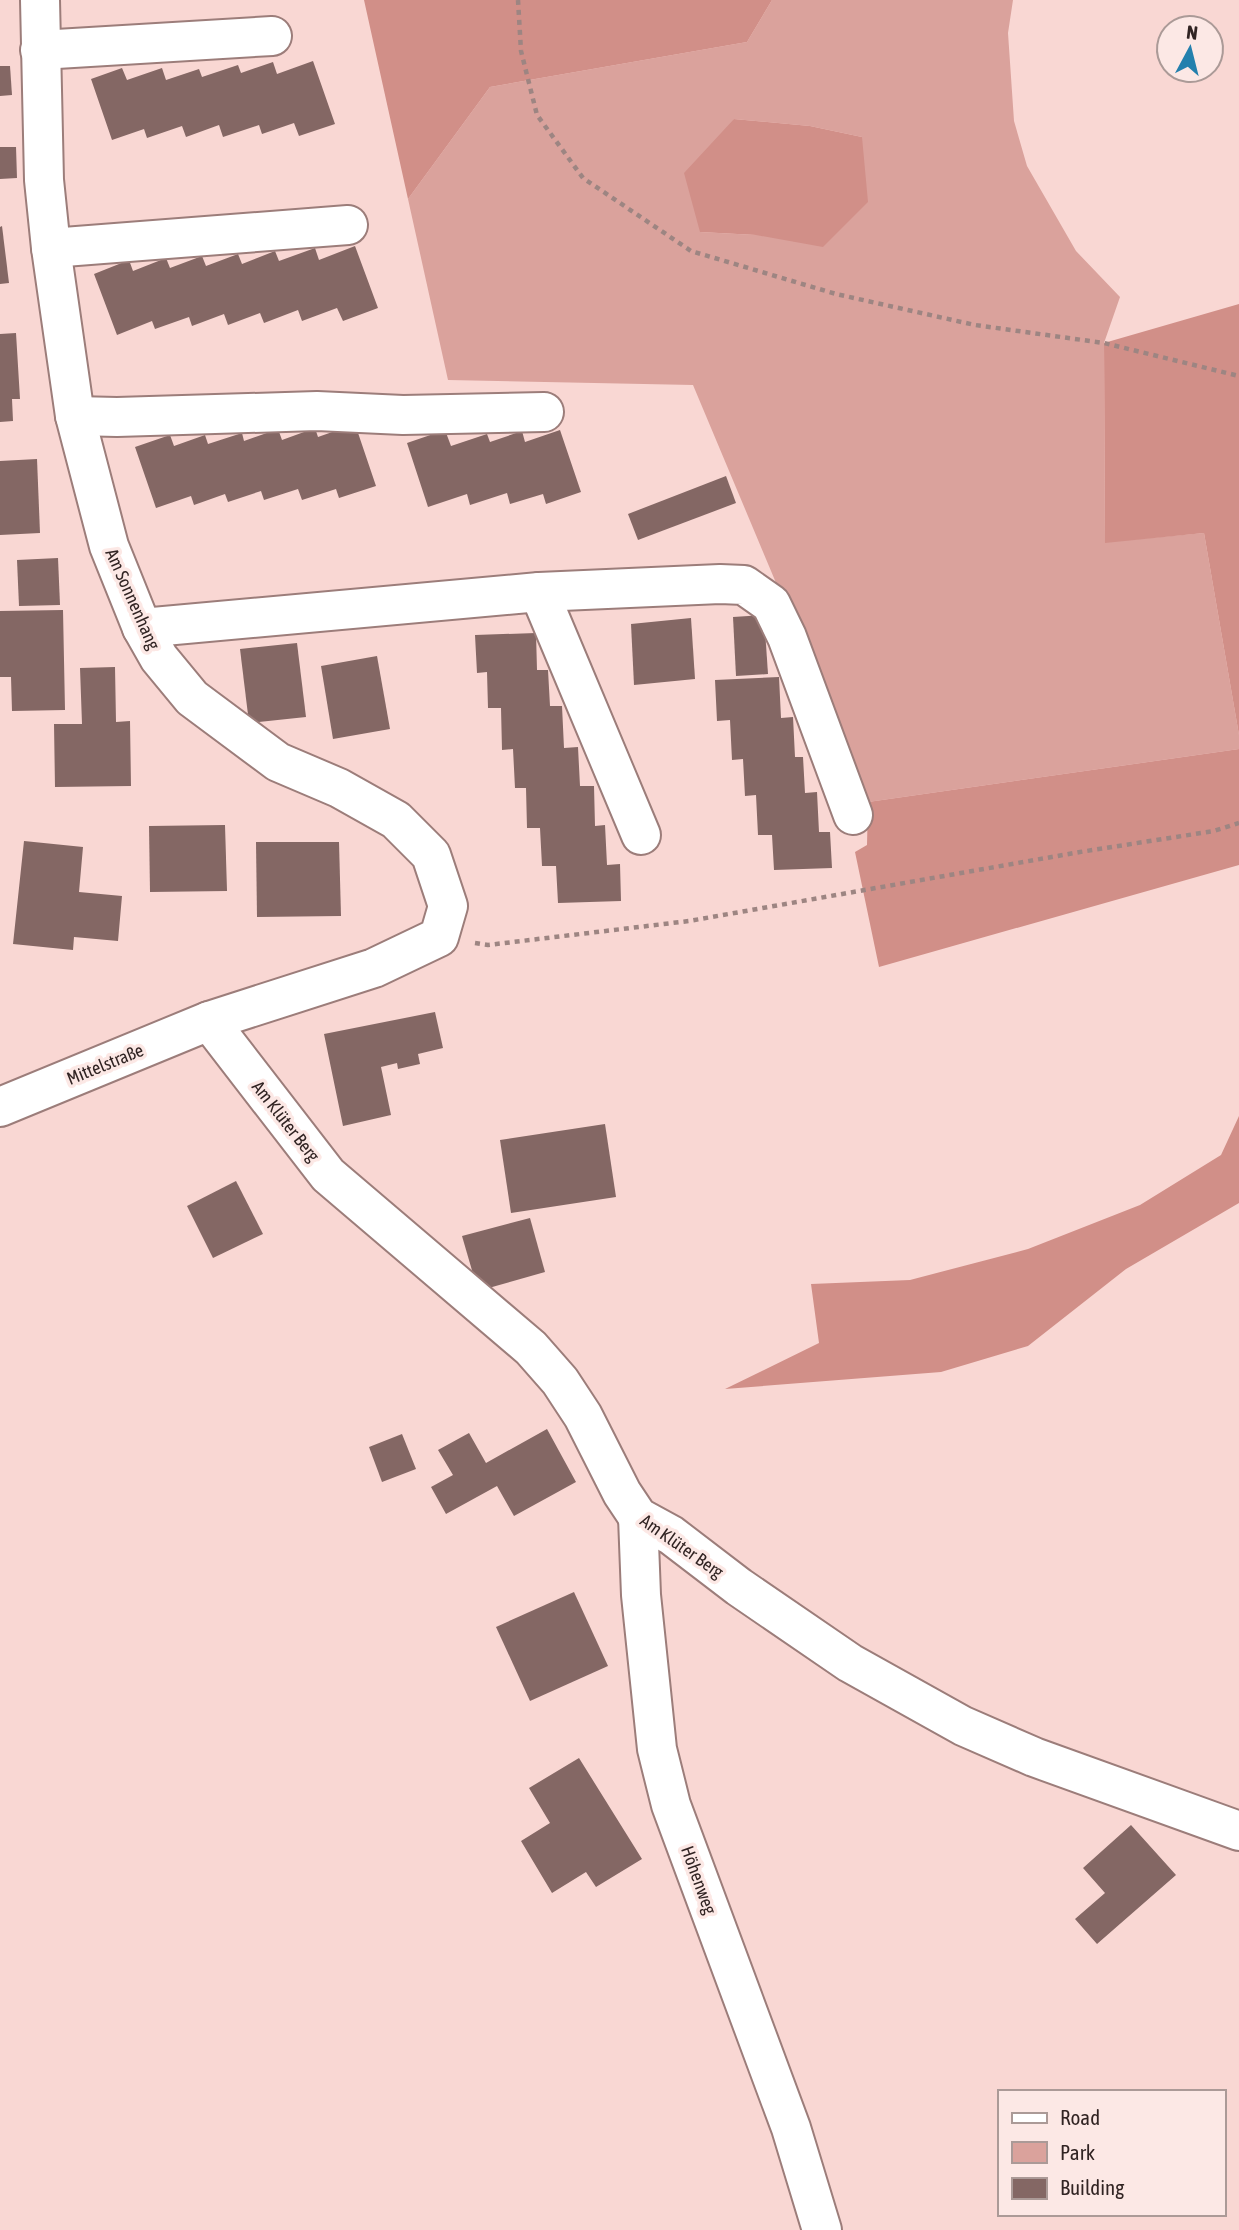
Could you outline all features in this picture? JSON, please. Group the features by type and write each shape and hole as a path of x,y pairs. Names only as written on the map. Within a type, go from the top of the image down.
{"street":[{"name":"Am Sonnenhang","path":"40,0 44,180 75,416 109,546 142,628 159,658 192,698 278,762 339,788 396,820 431,855 448,906 439,937"},
{"path":"40,50 272,36"},
{"path":"51,248 348,225"},
{"path":"75,416 317,411 403,415 544,412"},
{"path":"142,628 540,592 720,583 744,585 771,604 787,637 853,815"},
{"path":"540,592 641,835"},
{"path":"209,1021 374,968 439,937"},
{"name":"Mittelstraße","path":"0,1107 209,1021"},
{"name":"Am Klüter Berg","path":"209,1021 328,1175 531,1348 560,1381 583,1416 622,1493 638,1517 671,1535 739,1587 850,1663 963,1726 1034,1757 1239,1831"},
{"name":"Höhenweg","path":"638,1517 641,1595 657,1749 671,1805 791,2128 822,2230"}],"path":[{"path":"518,0 521,51 537,115 583,178 691,251 862,299 975,325 1104,342 1239,376"},
{"path":"439,937 488,945 689,921 1214,831 1239,824"}],"green space":[{"path":"772,0 1013,0 1008,33 1014,121 1027,166 1076,251 1120,297 1104,343 1105,542 1204,533 1239,735 1239,749 868,802 693,385 448,380 408,199 490,87 747,42","holes":["734,119 810,126 862,137 756,235 700,232"]}],"shaded area":[{"path":"364,0 772,0 747,42 490,87 408,199"},
{"path":"734,119 810,126 862,137 868,202 823,247 756,235 700,232 684,173"},
{"path":"1239,304 1239,735 1204,533 1105,543 1104,343"},
{"path":"1239,749 1239,865 879,967 855,852 867,845 868,802"},
{"path":"1239,1116 1239,1203 1126,1269 1028,1346 941,1372 725,1389 819,1343 811,1284 910,1280 1028,1249 1140,1205 1221,1155"}],"building":[{"path":"313,61 335,124 299,136 294,123 262,134 259,125 223,137 219,125 186,137 182,126 147,138 144,129 112,140 91,79 122,68 127,80 162,68 166,80 199,69 202,77 238,65 241,73 273,62 277,74"},
{"path":"0,66 10,66 12,95 0,96"},
{"path":"0,147 16,147 17,178 0,179"},
{"path":"2,226 9,283 0,284 0,227"},
{"path":"355,246 378,308 343,321 337,308 302,321 298,310 264,323 260,313 228,325 224,314 192,326 189,317 155,329 152,321 117,335 94,274 129,260 133,271 166,258 170,268 202,256 206,266 238,254 242,264 275,251 279,261 315,248 319,260"},
{"path":"16,333 20,399 12,399 13,421 0,422 0,334"},
{"path":"355,424 376,486 339,498 336,489 302,500 298,489 264,500 261,491 228,502 225,494 194,505 191,496 156,508 135,447 170,435 174,446 205,435 208,444 242,433 244,441 278,429 282,440 315,428 318,437"},
{"path":"445,430 451,446 487,434 490,442 522,431 525,442 560,430 581,492 546,504 543,494 510,504 507,493 470,505 467,494 428,507 407,443"},
{"path":"37,459 40,533 0,535 0,461"},
{"path":"726,476 736,503 638,540 628,514"},
{"path":"58,558 60,605 19,606 17,560"},
{"path":"63,610 65,710 12,711 11,677 0,677 0,611"},
{"path":"764,615 768,674 736,676 733,617"},
{"path":"691,618 695,679 634,685 631,624"},
{"path":"536,633 537,670 548,670 550,706 562,706 564,748 578,747 580,786 594,786 595,826 605,825 607,865 620,864 621,901 558,903 556,866 542,866 540,828 527,828 526,788 515,788 513,749 502,750 501,708 488,708 487,672 477,673 475,635"},
{"path":"297,643 306,717 249,723 240,649"},
{"path":"377,656 390,729 333,739 321,666"},
{"path":"115,667 116,722 130,721 131,786 55,787 54,724 82,724 80,668"},
{"path":"779,677 781,718 793,717 795,757 803,757 805,793 817,792 819,832 830,832 832,868 774,870 772,835 758,835 756,795 745,796 743,759 732,760 730,720 717,721 715,680"},
{"path":"225,825 227,891 150,892 149,826"},
{"path":"24,841 83,847 79,892 122,896 118,941 74,937 73,950 13,944"},
{"path":"256,842 339,842 341,916 257,917"},
{"path":"435,1012 443,1048 418,1054 420,1064 398,1069 397,1063 381,1067 391,1115 343,1126 324,1034"},
{"path":"605,1124 616,1197 511,1213 500,1140"},
{"path":"236,1181 263,1234 213,1258 187,1206"},
{"path":"530,1218 545,1272 478,1291 462,1236"},
{"path":"547,1429 576,1482 514,1516 497,1486 446,1514 431,1487 453,1475 438,1450 469,1433 486,1463"},
{"path":"402,1434 416,1469 382,1482 369,1447"},
{"path":"574,1592 608,1666 530,1701 496,1627"},
{"path":"579,1758 642,1859 596,1887 586,1872 552,1893 521,1841 550,1823 529,1788"},
{"path":"1131,1825 1176,1875 1097,1944 1075,1919 1105,1893 1083,1868"}]}
